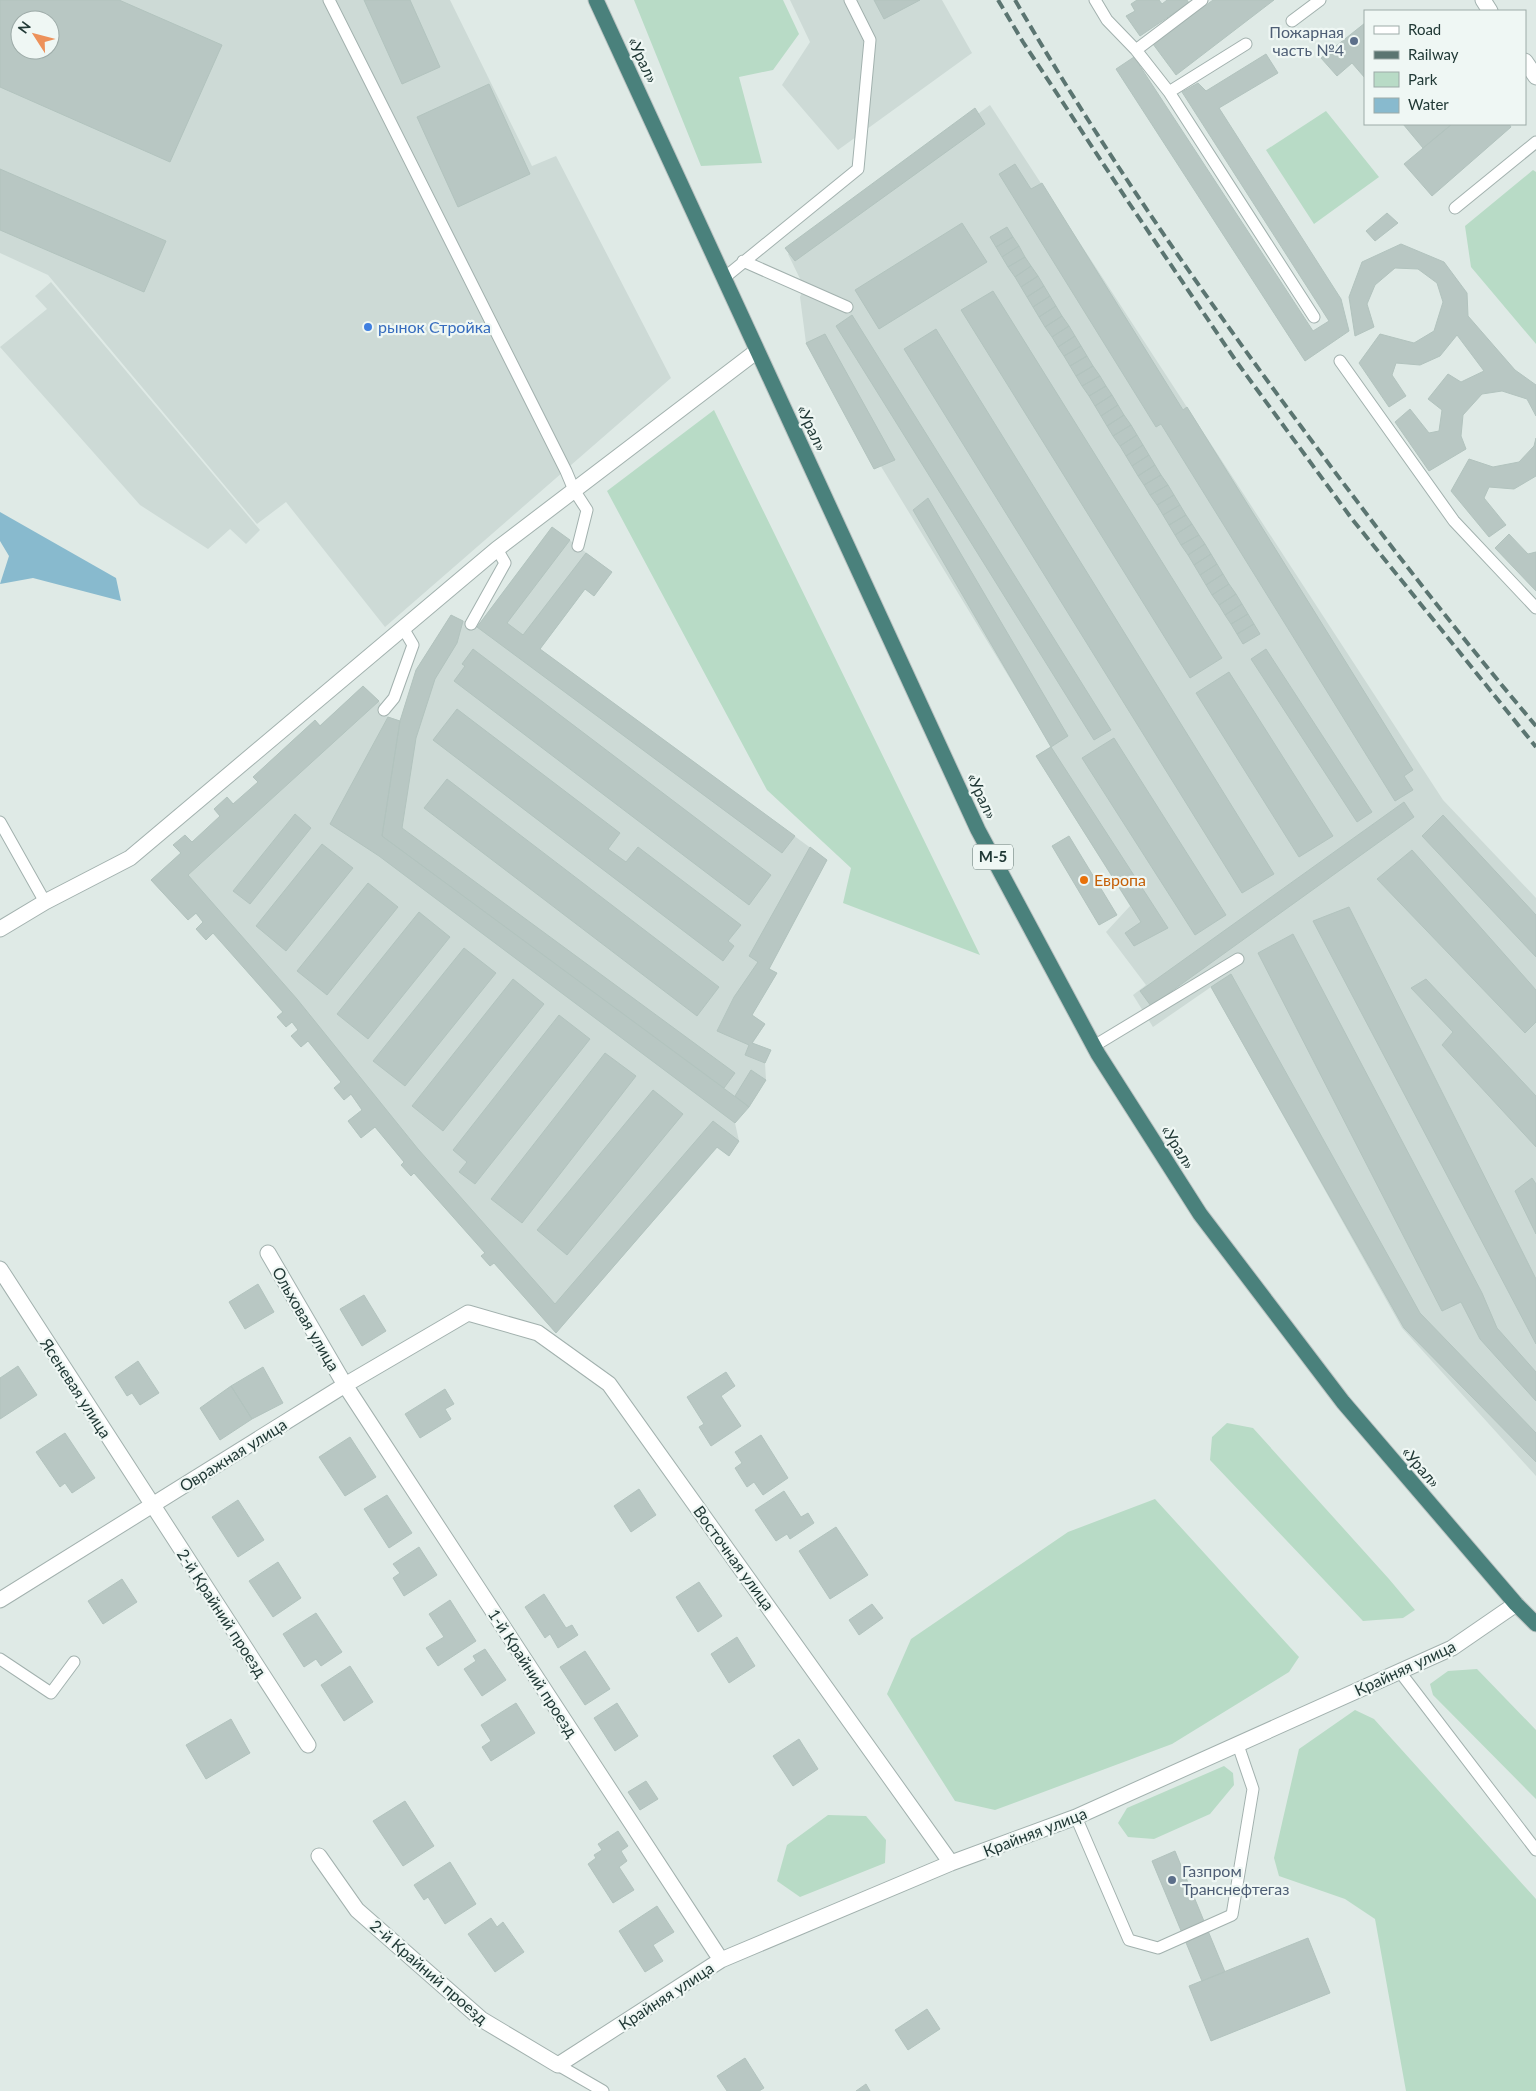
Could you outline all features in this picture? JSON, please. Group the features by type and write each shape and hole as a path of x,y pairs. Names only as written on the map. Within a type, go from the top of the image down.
{"highway":[{"name":"«Урал»","path":"596,0 978,830 1094,1046 1200,1214 1343,1402 1516,1604 1536,1624"}],"street":[{"path":"1526,62 1536,77"},
{"path":"0,929 45,902 130,858 497,548 757,351"},
{"name":"Ольховая улица","path":"268,1253 344,1385"},
{"name":"Ясеневая улица","path":"0,1269 152,1506"},
{"name":"Овражная улица","path":"0,1600 344,1385 468,1313"},
{"name":"Восточная улица","path":"468,1313 538,1333 609,1384 951,1863"},
{"name":"1-й Крайний проезд","path":"344,1385 721,1960"},
{"name":"2-й Крайний проезд","path":"152,1506 308,1745"},
{"name":"Крайняя улица","path":"558,2065 721,1960 951,1863 1076,1817 1400,1672 1452,1648 1516,1604"},
{"name":"2-й Крайний проезд","path":"319,1856 357,1910 481,2019 558,2065"}],"lane":[{"path":"330,0 574,490 587,510 578,546"},
{"path":"724,278 858,169 870,40 850,0"},
{"path":"1095,0 1107,20 1136,50 1169,92 1314,316"},
{"path":"1136,50 1202,0"},
{"path":"1292,21 1320,0"},
{"path":"1169,92 1246,44"},
{"path":"1455,208 1536,142"},
{"path":"743,262 847,307"},
{"path":"1340,361 1454,521 1536,608"},
{"path":"471,624 505,563 497,548"},
{"path":"384,710 394,698 413,645 403,628"},
{"path":"0,822 45,902"},
{"path":"1094,1046 1238,958"},
{"path":"0,1659 51,1693 74,1662"},
{"path":"1400,1672 1536,1850"},
{"path":"1076,1817 1128,1940 1158,1948 1232,1915 1253,1789 1238,1744"},
{"path":"558,2065 603,2091"}],"shaded area":[{"name":"рынок Стройка","path":"0,0 450,0 532,166 556,156 671,378 385,627 286,502 257,524 48,275 0,253"},
{"path":"790,0 942,0 972,53 838,150 782,85 810,42"},
{"path":"990,105 1443,800 1536,898 1536,1476 1402,1328 1211,987 1153,1027 1133,995 1146,985 1106,932 1130,906 1036,756 1051,746 806,343 800,297 804,287 788,254"},
{"path":"51,282 260,530 246,544 230,529 208,549 140,505 0,347 47,309 35,296"},
{"path":"552,527 612,572 594,596 585,589 540,649 827,860 769,968 777,973 752,1015 765,1024 753,1043 771,1050 765,1063 766,1080 735,1123 739,1141 729,1156 717,1148 556,1333 494,1263 490,1266 481,1256 485,1252 414,1173 411,1176 404,1162 375,1127 361,1138 348,1121 362,1110 351,1095 344,1100 334,1088 341,1082 308,1041 301,1047 291,1036 298,1029 292,1022 286,1027 277,1017 282,1012 214,933 206,940 196,929 203,922 196,914 188,920 151,880 180,853 173,845 185,835 192,842 220,817 214,809 227,797 234,804 258,782 253,777 315,720 320,725 363,686 379,701 388,717 400,721 416,670 451,615 477,627"}],"green space":[{"path":"634,0 783,0 799,34 773,70 739,77 762,163 701,166"},
{"path":"1326,111 1379,177 1314,224 1266,150"},
{"path":"1533,170 1536,172 1536,344 1471,267 1465,226"},
{"path":"714,410 980,955 843,903 851,868 767,790 607,491"},
{"path":"1227,1423 1253,1428 1415,1610 1403,1618 1363,1621 1210,1460 1212,1437"},
{"path":"1155,1499 1299,1657 1289,1672 1172,1744 995,1810 955,1801 887,1694 911,1639 1068,1532"},
{"path":"1477,1669 1536,1730 1536,1799 1433,1695 1430,1684 1448,1671"},
{"path":"1355,1710 1374,1719 1536,1899 1536,2091 1406,2091 1375,1919 1345,1899 1279,1876 1274,1858 1299,1749"},
{"path":"1224,1766 1233,1773 1234,1785 1210,1814 1154,1839 1128,1837 1118,1823 1127,1808"},
{"path":"828,1815 866,1816 886,1840 885,1863 800,1897 777,1881 787,1845"}],"water":[{"path":"0,512 116,578 121,601 33,578 0,584 9,556 0,541"}],"building":[{"path":"0,0 119,0 222,45 170,162 0,87"},
{"path":"364,0 410,0 440,67 402,84"},
{"path":"874,0 920,0 884,19"},
{"path":"1137,0 1159,0 1162,4 1167,0 1187,0 1189,3 1140,36 1126,16 1135,11 1131,4"},
{"path":"1213,0 1274,0 1176,75 1153,44"},
{"name":"Пожарная часть №4","path":"1364,24 1364,77 1352,63 1337,76 1321,58"},
{"path":"1266,54 1278,73 1219,108 1341,299 1349,331 1305,361 1116,69 1134,57 1313,331 1329,321 1182,92 1198,83 1206,91"},
{"path":"489,84 530,174 458,207 417,117"},
{"path":"975,108 985,124 795,261 785,248"},
{"path":"1404,125 1451,125 1423,148"},
{"path":"1451,125 1510,125 1511,127 1432,196 1404,164"},
{"path":"1015,164 1031,189 1042,183 1183,410 1187,407 1413,770 1404,776 1413,790 1395,801 1161,424 1156,427 999,174"},
{"path":"0,169 166,241 144,292 0,230"},
{"path":"1387,213 1398,223 1375,241 1366,231"},
{"path":"962,223 987,262 879,329 855,290"},
{"path":"1007,227 1013,237 996,247 990,237"},
{"path":"1013,237 1019,246 1002,257 996,247"},
{"path":"1401,244 1444,262 1467,293 1468,316 1515,370 1536,385 1536,416 1527,399 1502,391 1482,394 1463,415 1461,436 1466,449 1429,471 1395,422 1410,409 1429,433 1439,431 1442,410 1428,399 1448,374 1461,382 1484,371 1457,335 1440,356 1420,365 1396,363 1392,375 1406,396 1389,407 1359,363 1380,334 1414,343 1434,331 1443,302 1437,283 1418,269 1395,268 1375,285 1367,304 1374,327 1355,336 1349,297 1362,262"},
{"path":"1019,246 1025,257 1008,267 1002,257"},
{"path":"1025,257 1031,266 1015,277 1008,267"},
{"path":"1031,266 1038,276 1021,287 1015,277"},
{"path":"1038,276 1044,286 1027,297 1021,287"},
{"path":"1044,286 1050,296 1033,307 1027,297"},
{"path":"993,291 1222,658 1190,678 961,310"},
{"path":"1050,296 1056,306 1039,317 1033,307"},
{"path":"1056,306 1062,316 1045,327 1039,317"},
{"path":"852,315 1111,730 1094,740 836,326"},
{"path":"1062,316 1069,326 1052,337 1045,327"},
{"path":"1069,326 1075,336 1058,347 1052,337"},
{"path":"936,329 1274,874 1242,893 904,349"},
{"path":"825,334 895,460 874,469 806,343"},
{"path":"1075,336 1081,346 1064,356 1058,347"},
{"path":"1081,346 1087,356 1070,366 1064,356"},
{"path":"1087,356 1093,366 1076,376 1070,366"},
{"path":"1093,366 1100,376 1082,386 1076,376"},
{"path":"1100,376 1106,386 1089,396 1082,386"},
{"path":"1106,386 1112,395 1095,406 1089,396"},
{"path":"1112,395 1118,405 1101,416 1095,406"},
{"path":"1118,405 1124,415 1107,426 1101,416"},
{"path":"1124,415 1131,425 1113,436 1107,426"},
{"path":"1131,425 1137,435 1120,446 1113,436"},
{"path":"1137,435 1143,445 1126,456 1120,446"},
{"path":"1536,438 1536,476 1514,489 1489,487 1484,498 1506,525 1489,537 1451,491 1469,459 1493,467 1519,462 1534,446"},
{"path":"1143,445 1149,455 1132,466 1126,456"},
{"path":"1149,455 1155,465 1138,476 1132,466"},
{"path":"1155,465 1161,475 1144,485 1138,476"},
{"path":"1161,475 1168,485 1150,495 1144,485"},
{"path":"1168,485 1174,495 1157,505 1150,495"},
{"path":"1174,495 1180,505 1163,515 1157,505"},
{"path":"928,498 1068,736 1051,747 913,510"},
{"path":"1180,505 1186,515 1169,525 1163,515"},
{"path":"1186,515 1192,524 1175,535 1169,525"},
{"path":"1192,524 1199,535 1181,545 1175,535"},
{"path":"552,527 570,540 507,623 523,635 586,553 612,572 594,596 585,589 540,649 795,836 782,853 477,627"},
{"path":"1509,534 1528,554 1536,552 1536,591 1495,548"},
{"path":"1199,535 1205,544 1188,555 1181,545"},
{"path":"1205,544 1211,554 1194,565 1188,555"},
{"path":"1211,554 1217,564 1200,575 1194,565"},
{"path":"1217,564 1223,574 1206,585 1200,575"},
{"path":"1223,574 1229,584 1212,595 1206,585"},
{"path":"1229,584 1236,594 1219,605 1212,595"},
{"path":"1236,594 1242,604 1225,615 1219,605"},
{"path":"1242,604 1248,614 1231,624 1225,615"},
{"path":"1248,614 1254,624 1237,634 1231,624"},
{"path":"451,615 463,621 457,643 435,679 416,738 402,828 735,1073 724,1088 382,836 400,721 416,670"},
{"path":"1254,624 1260,634 1243,644 1237,634"},
{"path":"473,649 771,875 749,905 454,681 465,666 462,664"},
{"path":"1266,649 1372,812 1357,822 1251,659"},
{"path":"1229,672 1333,836 1299,857 1196,693"},
{"path":"363,686 379,701 188,875 297,999 418,1149 555,1304 713,1121 739,1141 729,1156 717,1147 556,1333 494,1263 490,1266 481,1256 485,1253 414,1173 411,1176 401,1165 404,1162 375,1127 361,1138 348,1121 362,1110 351,1094 344,1100 334,1088 341,1082 308,1041 301,1047 291,1036 298,1030 292,1022 286,1027 277,1017 283,1012 213,933 206,940 196,929 203,922 196,913 188,920 151,880 181,853 173,845 185,835 192,842 220,816 214,809 227,797 233,804 258,782 253,777 315,720 320,726"},
{"path":"457,709 620,833 608,849 626,862 638,847 741,925 728,941 734,946 723,961 433,740"},
{"path":"388,717 400,721 382,836 749,1107 735,1123 379,856 330,824"},
{"path":"1114,738 1226,915 1195,935 1082,758"},
{"path":"1051,747 1168,928 1134,946 1125,933 1141,922 1036,756"},
{"path":"447,779 719,987 697,1016 424,808"},
{"path":"1404,802 1414,817 1151,1006 1140,991"},
{"path":"295,814 311,828 250,904 233,891"},
{"path":"1443,815 1536,915 1536,957 1422,836"},
{"name":"Европа","path":"1069,836 1117,915 1099,925 1052,846"},
{"path":"322,844 353,868 286,951 256,926"},
{"path":"810,847 827,860 769,969 777,973 752,1015 765,1024 752,1043 771,1050 765,1063 745,1055 749,1045 717,1031 734,997 758,962 749,956"},
{"path":"1412,850 1536,990 1536,1022 1525,1033 1377,879"},
{"path":"368,883 398,907 327,995 297,971"},
{"path":"1349,907 1536,1279 1536,1344 1313,921"},
{"path":"419,912 450,937 368,1039 337,1014"},
{"path":"1293,934 1482,1293 1497,1328 1536,1372 1536,1401 1480,1339 1461,1302 1442,1311 1258,953"},
{"path":"464,948 496,973 405,1086 373,1061"},
{"path":"1231,974 1420,1313 1536,1433 1536,1462 1404,1328 1211,987"},
{"path":"513,979 544,1004 443,1131 412,1106"},
{"path":"1426,979 1536,1096 1536,1147 1442,1045 1453,1032 1411,988"},
{"path":"559,1015 590,1039 475,1184 459,1172 467,1162 453,1150"},
{"path":"605,1053 636,1076 522,1223 491,1199"},
{"path":"751,1070 766,1080 749,1107 735,1096"},
{"path":"653,1090 683,1114 567,1255 537,1230"},
{"path":"1532,1178 1536,1184 1536,1234 1515,1191"},
{"path":"258,1284 274,1312 245,1329 229,1302"},
{"path":"364,1295 386,1331 362,1346 340,1309"},
{"path":"138,1361 159,1393 140,1405 132,1393 127,1396 115,1377"},
{"path":"18,1366 37,1395 0,1419 0,1378"},
{"path":"263,1367 283,1403 252,1419 231,1386"},
{"path":"726,1372 735,1386 721,1396 741,1426 711,1446 699,1427 704,1424 687,1397"},
{"path":"231,1386 252,1419 220,1440 200,1408"},
{"path":"445,1389 454,1404 445,1409 451,1419 420,1438 405,1414"},
{"path":"65,1433 95,1478 72,1493 65,1483 60,1487 36,1452"},
{"path":"761,1435 788,1478 763,1495 754,1482 747,1487 735,1468 742,1463 735,1452"},
{"path":"350,1437 376,1477 345,1496 319,1457"},
{"path":"639,1489 656,1515 631,1532 614,1506"},
{"path":"784,1491 801,1517 808,1513 814,1523 790,1539 787,1534 776,1541 755,1510"},
{"path":"387,1495 412,1533 389,1548 364,1509"},
{"path":"238,1500 264,1540 238,1557 212,1517"},
{"path":"836,1527 868,1575 830,1599 799,1551"},
{"path":"419,1547 437,1575 404,1596 393,1578 400,1573 393,1564"},
{"path":"278,1562 301,1598 273,1617 249,1581"},
{"path":"122,1579 137,1602 103,1624 88,1601"},
{"path":"699,1582 722,1616 698,1632 676,1597"},
{"path":"544,1594 566,1628 572,1625 578,1635 558,1648 550,1634 545,1638 525,1607"},
{"path":"450,1600 476,1641 438,1666 426,1648 444,1637 429,1614"},
{"path":"872,1604 883,1618 859,1635 849,1620"},
{"path":"316,1613 342,1652 321,1666 316,1659 304,1667 283,1634"},
{"path":"737,1637 755,1666 729,1683 711,1654"},
{"path":"485,1649 506,1680 482,1696 464,1669 476,1661 473,1656"},
{"path":"585,1651 610,1689 585,1705 560,1667"},
{"path":"350,1666 373,1702 344,1721 321,1685"},
{"path":"516,1703 535,1733 491,1761 482,1747 491,1741 481,1725"},
{"path":"617,1703 638,1736 615,1751 594,1718"},
{"path":"231,1719 250,1753 206,1779 186,1745"},
{"path":"799,1739 818,1769 793,1786 773,1756"},
{"path":"646,1781 658,1799 640,1810 628,1792"},
{"path":"405,1801 434,1846 403,1866 373,1821"},
{"path":"618,1831 628,1846 621,1851 627,1861 619,1867 634,1890 613,1903 588,1864 596,1858 594,1855 602,1850 598,1844"},
{"path":"1175,1851 1225,1972 1202,1981 1152,1861"},
{"path":"450,1862 476,1904 445,1924 428,1897 424,1900 414,1885"},
{"path":"657,1906 674,1932 653,1945 663,1961 645,1972 619,1931"},
{"path":"491,1918 497,1927 503,1922 524,1952 495,1972 468,1934"},
{"path":"1308,1938 1330,1993 1211,2041 1189,1986"},
{"path":"927,2009 940,2029 908,2050 895,2030"},
{"path":"745,2058 764,2088 759,2091 727,2091 717,2076"},
{"path":"866,2084 870,2091 856,2091"}],"railway":[{"path":"998,0 1023,42 1129,203 1236,361 1352,519 1536,747"},
{"path":"1015,0 1116,164 1225,322 1386,540 1475,653 1536,726"}],"place":[{"name":"Пожарная часть №4","path":"1354,41"},
{"name":"рынок Стройка","path":"368,327"},
{"name":"Европа","path":"1084,880"},
{"name":"Газпром Транснефтегаз","path":"1172,1880"}]}
